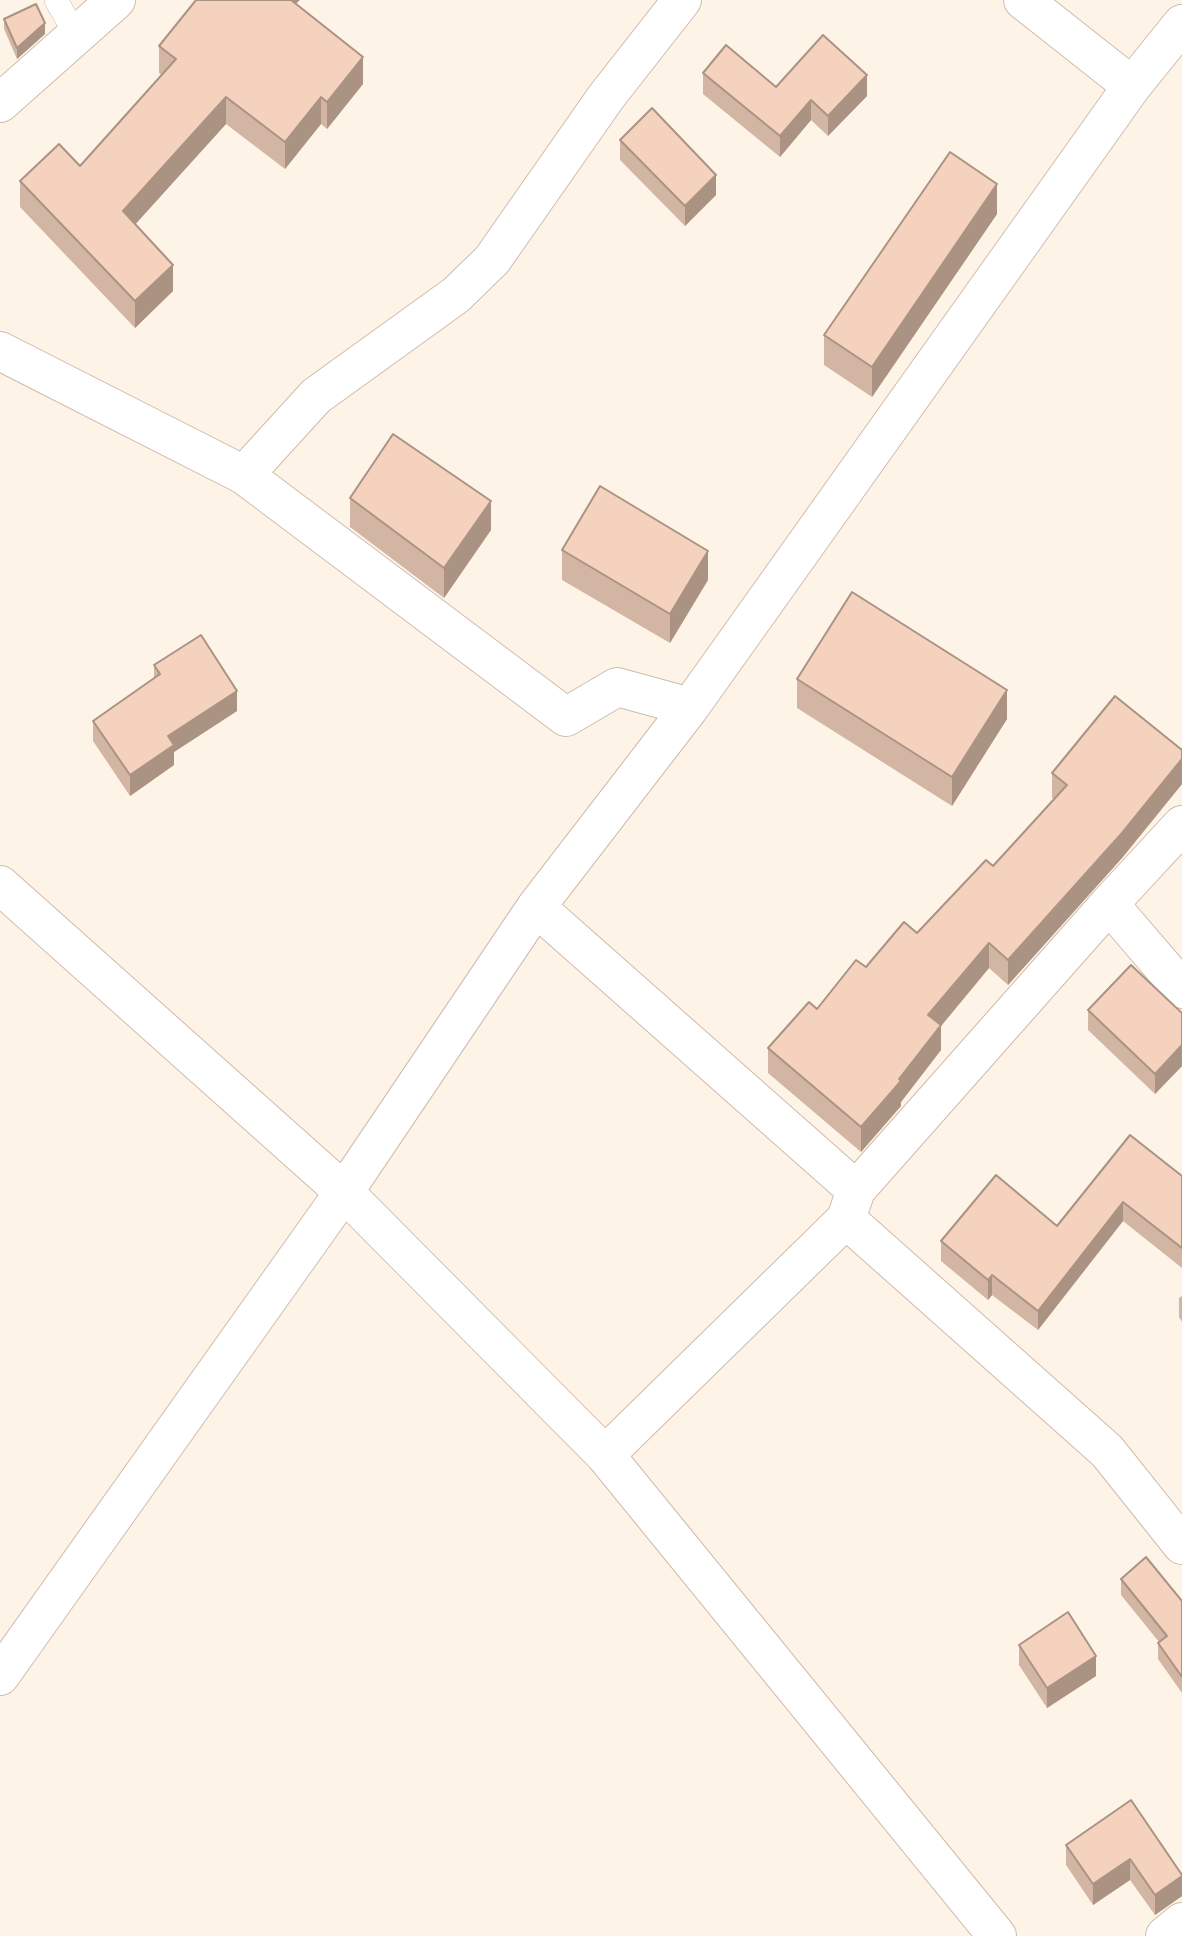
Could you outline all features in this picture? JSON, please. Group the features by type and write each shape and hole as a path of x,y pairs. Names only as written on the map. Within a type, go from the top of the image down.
{"street":[{"path":"0,103 116,0"},
{"path":"244,475 316,396 456,295 492,260 606,97 682,0"},
{"path":"1023,0 1132,86"},
{"path":"0,1676 344,1192 536,907 690,707 1132,86 1182,24"},
{"path":"0,351 244,475 566,717 617,687 690,707"},
{"path":"605,1455 851,1205 1109,904 1182,825"},
{"path":"0,885 344,1192 605,1455 998,1936"},
{"path":"1109,904 1182,989"},
{"path":"536,907 1107,1451 1182,1545"},
{"path":"1165,1936 1182,1922"}],"lane":[{"path":"56,0 76,35"}],"building":[{"path":"196,0 291,0 363,57 327,102 321,97 285,142 226,97 123,211 173,265 135,301 20,181 59,144 80,166 176,59 159,46"},
{"path":"36,4 45,23 17,48 4,19"},
{"path":"823,35 867,75 828,116 811,100 780,136 703,73 726,45 776,87"},
{"path":"652,108 716,175 685,206 620,140"},
{"path":"950,152 997,184 872,367 824,335"},
{"path":"393,434 491,501 444,568 350,498"},
{"path":"600,486 708,551 670,614 562,550"},
{"path":"852,592 1007,690 952,777 797,679"},
{"path":"201,635 237,691 168,736 174,745 130,775 93,721 160,674 154,665"},
{"path":"1115,696 1182,750 1182,759 1122,833 1008,960 989,943 928,1015 941,1025 899,1079 901,1081 861,1127 768,1048 809,1002 817,1009 856,960 866,967 904,922 917,933 986,860 993,866 1067,785 1052,773"},
{"path":"1131,965 1182,1013 1182,1045 1155,1074 1088,1010"},
{"path":"1130,1135 1182,1176 1182,1248 1123,1202 1038,1311 992,1275 988,1280 941,1241 996,1175 1057,1226"},
{"path":"1146,1557 1182,1601 1182,1677 1158,1643 1167,1636 1121,1579"},
{"path":"1068,1612 1096,1656 1047,1688 1019,1645"},
{"path":"1131,1800 1182,1875 1155,1895 1130,1859 1093,1884 1066,1845"}]}
